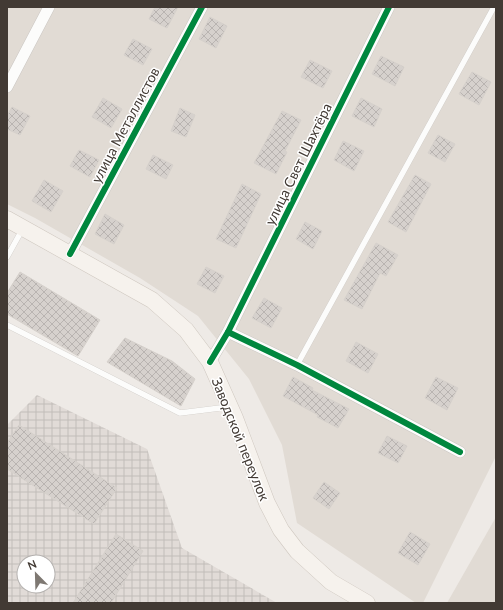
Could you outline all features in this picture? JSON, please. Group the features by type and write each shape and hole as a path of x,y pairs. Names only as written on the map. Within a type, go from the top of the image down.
{"main road":[{"name":"Заводской переулок","path":"7,219 152,300 186,330 210,362 230,407 267,503 281,530 297,551 331,582 367,603"}],"street":[{"path":"7,87 49,7"},
{"name":"улица Металлистов","path":"70,254 202,7"},
{"name":"улица Свет Шахтёра","path":"210,362 228,332 389,7"},
{"path":"228,332 297,364 460,452"}],"lane":[{"path":"297,364 494,7"},
{"path":"7,257 24,228"},
{"path":"7,325 180,413 230,407"}],"shaded area":[{"path":"7,7 496,7 496,456 423,603 416,603 297,523 282,445 249,379 198,316 140,278 35,218 7,204"},
{"path":"37,395 147,449 182,548 277,603 7,603 7,425"},
{"path":"496,517 496,603 447,603"}],"building":[{"path":"155,7 178,7 167,28 149,19"},
{"path":"210,17 227,26 216,48 199,39"},
{"path":"133,39 152,49 143,65 124,55"},
{"path":"381,56 404,67 395,86 372,74"},
{"path":"310,60 332,71 323,88 301,77"},
{"path":"472,72 491,82 479,105 459,94"},
{"path":"103,98 122,109 111,128 92,117"},
{"path":"361,98 382,109 374,127 352,116"},
{"path":"12,107 30,116 20,135 7,129 7,116"},
{"path":"180,108 195,115 186,137 171,131"},
{"path":"282,111 301,120 285,151 287,152 276,174 254,163"},
{"path":"438,135 455,144 445,162 428,153"},
{"path":"343,141 364,151 354,171 334,160"},
{"path":"79,150 99,160 90,177 70,166"},
{"path":"153,155 173,165 166,179 146,169"},
{"path":"415,175 431,184 406,232 388,222"},
{"path":"44,180 63,191 51,212 32,201"},
{"path":"242,184 261,194 236,248 216,239"},
{"path":"105,214 124,225 114,244 95,234"},
{"path":"305,222 322,231 313,249 296,239"},
{"path":"376,243 398,255 386,276 380,273 362,309 344,300"},
{"path":"206,267 224,276 215,293 197,284"},
{"path":"20,272 100,320 78,356 7,314 7,293"},
{"path":"264,298 282,308 271,328 252,318"},
{"path":"125,338 172,361 195,379 181,406 107,362"},
{"path":"356,342 378,354 368,373 346,361"},
{"path":"293,377 313,388 312,390 349,409 338,428 283,396"},
{"path":"436,377 458,388 447,410 425,398"},
{"path":"19,425 117,488 94,524 7,469 7,443"},
{"path":"387,436 407,446 398,463 378,453"},
{"path":"324,482 340,493 329,509 313,498"},
{"path":"410,532 430,544 418,565 398,553"},
{"path":"116,534 143,551 111,603 73,603"}],"cycle path":[{"path":"70,254 202,7"},
{"path":"210,362 228,332 389,7"},
{"path":"228,332 297,365 460,452"}]}
